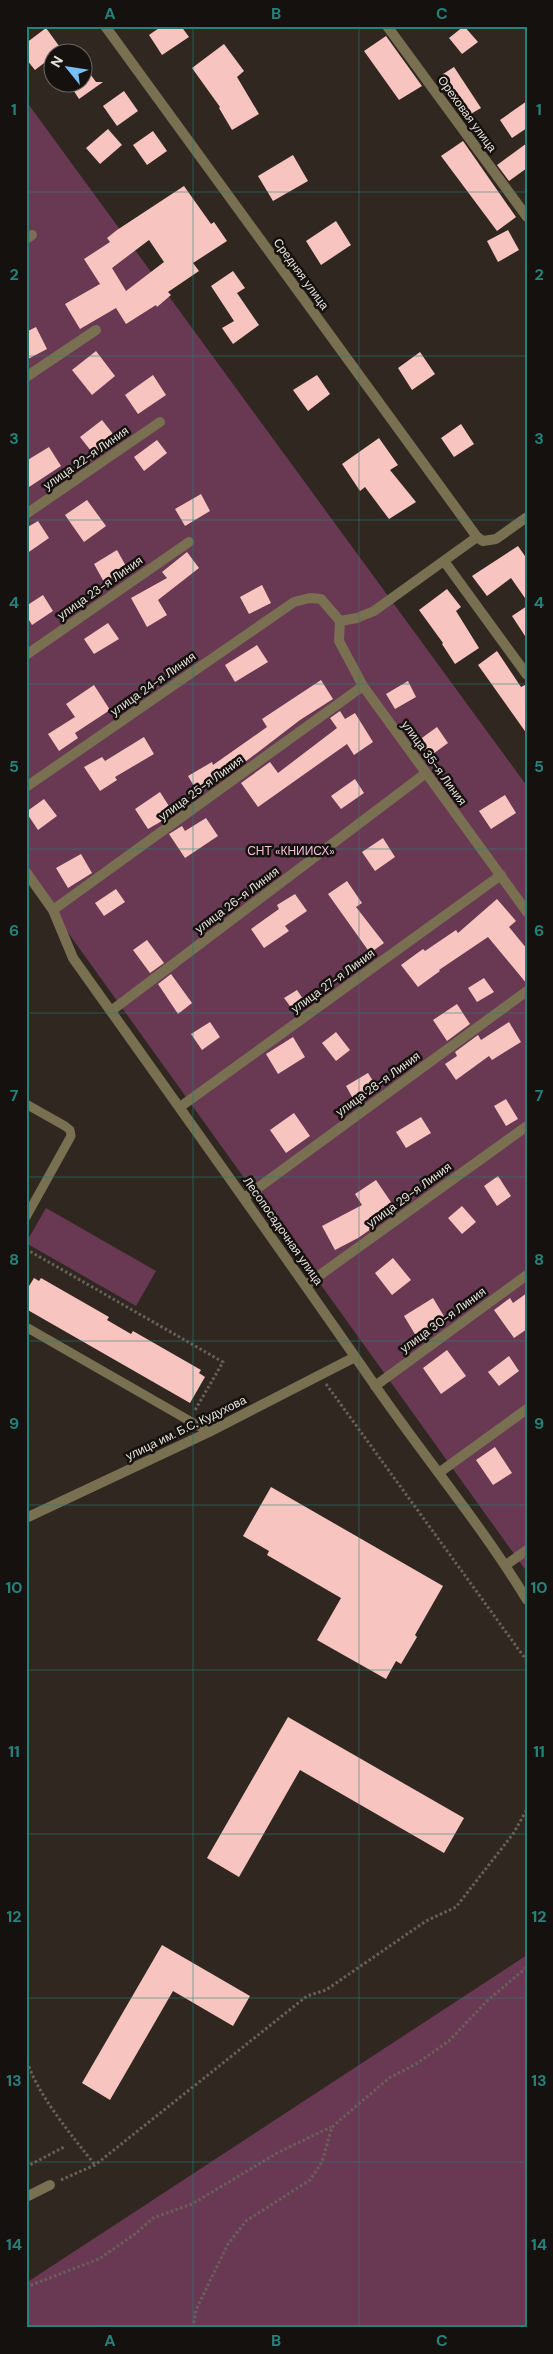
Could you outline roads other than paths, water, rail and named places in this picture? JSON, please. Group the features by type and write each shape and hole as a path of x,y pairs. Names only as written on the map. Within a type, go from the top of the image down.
{"street":[{"name":"Средняя улица","path":"105,26 477,537"},
{"name":"Ореховая улица","path":"387,26 527,217"},
{"path":"26,377 96,330"},
{"name":"улица 22-я Линия","path":"26,514 160,422"},
{"path":"340,621 357,618 374,610 477,537 483,541 496,539 527,517"},
{"name":"улица 23-я Линия","path":"26,655 189,542"},
{"path":"444,561 527,675"},
{"name":"улица 24-я Линия","path":"26,788 294,602 310,598 321,599 340,621"},
{"name":"улица 35-я Линия","path":"340,621 339,641 363,686 527,912"},
{"name":"улица 25-я Линия","path":"53,910 363,686"},
{"name":"улица 26-я Линия","path":"111,1011 426,773"},
{"name":"Лесопосадочная улица","path":"26,872 30,881 53,910 74,958 306,1284 375,1386 440,1472 506,1565 527,1600"},
{"name":"улица 27-я Линия","path":"180,1107 500,875"},
{"name":"улица 28-я Линия","path":"244,1198 527,991"},
{"name":"улица 29-я Линия","path":"306,1284 527,1126"},
{"name":"улица 30-я Линия","path":"375,1386 527,1275"},
{"name":"улица им. Б.С. Кудухова","path":"26,1518 209,1432 355,1357"},
{"path":"440,1472 527,1409"},
{"path":"506,1565 527,1550"},
{"path":"26,2198 50,2185"}],"lane":[{"path":"26,1104 65,1126 70,1130 71,1136 26,1217"},
{"path":"26,1327 209,1432"}],"park label":[{"name":"СНТ «КНИИСХ»","path":"291,851"}]}
